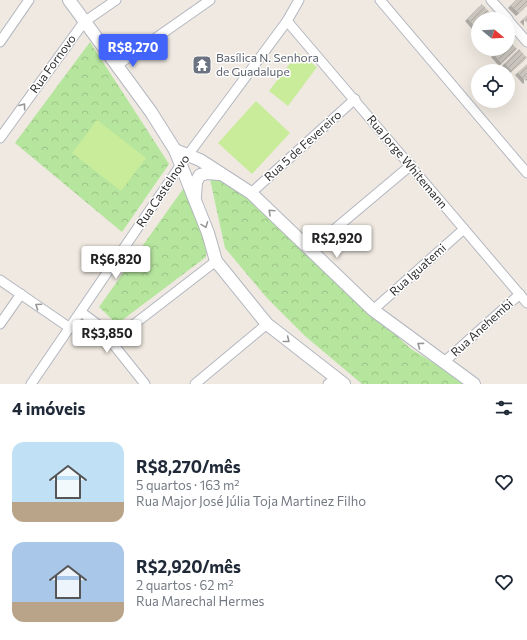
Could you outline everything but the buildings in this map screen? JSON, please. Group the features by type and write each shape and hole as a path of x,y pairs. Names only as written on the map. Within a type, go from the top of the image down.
{"street":[{"path":"0,42 29,0"},
{"path":"69,0 116,66 152,112 176,150 185,158 200,160 219,174 251,192 373,310 474,384"},
{"name":"Rua Fornovo","path":"0,138 84,22 116,0"},
{"path":"116,66 210,0"},
{"name":"Rua Castelnovo","path":"34,383 185,158 287,21 298,0"},
{"path":"380,0 527,172"},
{"path":"491,0 502,12"},
{"name":"Rua Jorge Whitemann","path":"287,21 355,99 527,303"},
{"path":"515,27 527,42"},
{"name":"Rua 5 de Fevereiro","path":"251,192 355,99"},
{"path":"185,158 195,199 208,233 216,261 267,324 336,382"},
{"path":"310,249 411,166"},
{"path":"195,199 196,182 200,175 208,173 219,174"},
{"name":"Rua Iguatemi","path":"373,310 464,229"},
{"path":"111,342 216,261"},
{"path":"0,280 70,328"},
{"path":"0,324 21,294"},
{"name":"Rua Anehembi","path":"444,362 520,294"},
{"path":"82,312 97,324 144,384"},
{"path":"195,384 267,324"}],"green space":[{"path":"90,42 169,164 122,232 15,143"},
{"path":"298,53 317,67 288,106 269,91"},
{"path":"256,101 290,133 252,174 218,143"},
{"path":"97,120 146,158 121,191 72,153"},
{"path":"214,174 234,184 411,349 468,384 362,384 305,336 267,298 225,248 210,179"},
{"path":"188,182 207,244 206,257 117,324 99,307"}],"place":[{"name":"Basílica N. Senhora de Guadalupe","path":"202,65"}]}
